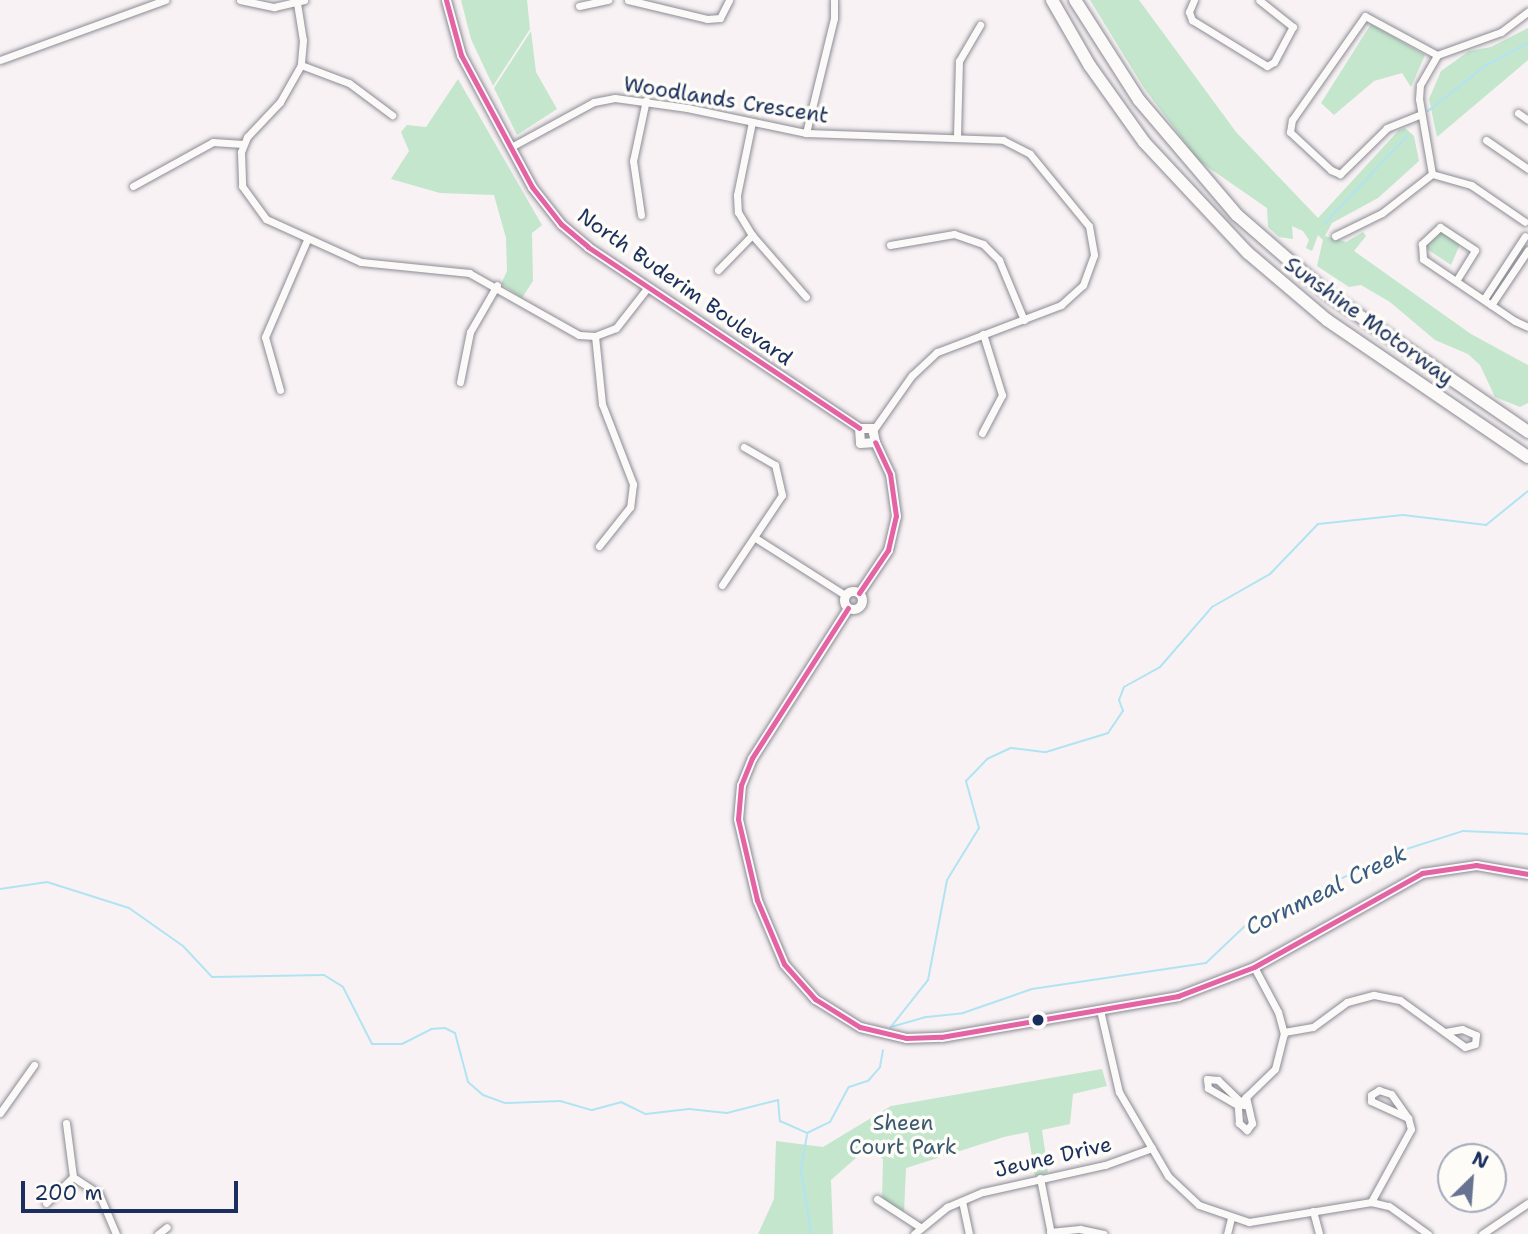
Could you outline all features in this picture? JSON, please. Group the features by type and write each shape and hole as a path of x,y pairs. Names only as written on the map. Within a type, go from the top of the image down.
{"highway":[{"name":"Sunshine Motorway","path":"1052,0 1090,66 1144,142 1215,221 1293,293 1528,457"},
{"name":"Sunshine Motorway","path":"1076,2 1127,84 1181,155 1289,263 1528,432"}],"street":[{"path":"0,60 165,0"},
{"path":"240,0 259,7 300,2 303,40 301,65 286,94 243,144 239,173 251,204 266,219 307,240 361,262 447,268 497,285 570,332 595,336 622,324 648,287"},
{"name":"North Buderim Boulevard","path":"446,0 461,55 532,187 561,224 648,287 859,428 860,443 875,442"},
{"path":"579,6 608,0"},
{"path":"628,0 707,19 720,18 729,0"},
{"path":"806,133 834,18 834,0"},
{"path":"1194,0 1189,12 1192,20 1267,66 1274,62 1293,27 1259,0"},
{"path":"1432,174 1419,116 1420,85 1437,55 1502,32 1528,12"},
{"path":"1419,116 1390,125 1340,174 1331,170 1290,132 1292,120 1365,16 1437,55"},
{"path":"957,136 959,61 980,25"},
{"path":"301,65 349,83 392,115"},
{"path":"641,215 633,161 646,100"},
{"name":"Woodlands Crescent","path":"511,147 593,102 646,100 806,133 957,136 1003,140 1030,154 1089,226 1094,255 1083,285 1061,305 983,334 927,360 874,429"},
{"path":"1518,113 1528,120"},
{"path":"752,122 737,195 738,212 752,235 806,297"},
{"path":"1486,140 1528,169"},
{"path":"133,186 213,142 243,144"},
{"path":"1432,174 1471,185 1526,220 1527,237 1484,299"},
{"path":"1335,236 1382,212 1432,174"},
{"path":"1456,281 1473,256 1473,245 1440,227 1419,251 1423,259 1491,305 1528,327"},
{"path":"890,245 954,234 983,244 999,260 1024,320"},
{"path":"718,270 752,235"},
{"path":"280,390 265,337 307,240"},
{"path":"1491,305 1528,250"},
{"path":"460,382 470,332 497,285"},
{"path":"982,433 1002,395 983,334"},
{"path":"595,336 602,404 633,484 630,507 599,546"},
{"path":"848,608 861,606 859,593 888,550 896,516 890,474 875,442 874,429 859,428"},
{"path":"722,585 780,504 783,484 767,457 744,447"},
{"path":"757,539 845,595 859,593"},
{"path":"845,595 848,608 744,777 737,819 750,872 784,964 815,999 860,1027 926,1038 1100,1010 1206,988 1254,967 1422,873 1476,865 1528,874"},
{"path":"1243,1103 1206,1086 1208,1079 1219,1081 1243,1103 1251,1116 1238,1121 1243,1103 1275,1069 1284,1032 1254,967"},
{"path":"1284,1032 1316,1026 1347,1002 1374,995 1404,1002 1445,1032"},
{"path":"1100,1010 1119,1092 1181,1191 1199,1205 1231,1218 1267,1221 1371,1202 1389,1206 1428,1234"},
{"path":"0,1113 34,1065"},
{"path":"1212,1091 1219,1081"},
{"path":"1371,1202 1411,1129 1408,1118 1391,1094 1379,1090 1371,1095 1371,1101 1408,1118"},
{"path":"66,1123 73,1177 99,1194 116,1234"},
{"name":"Jeune Drive","path":"914,1234 920,1227 962,1201 1040,1178 1105,1165 1152,1148"},
{"path":"46,1203 73,1177"},
{"path":"1040,1178 1051,1233 1080,1229 1103,1234"},
{"path":"877,1199 920,1227"},
{"path":"962,1201 969,1234"},
{"path":"1482,1234 1528,1203"},
{"path":"1313,1211 1319,1234"},
{"path":"1227,1234 1231,1218"},
{"path":"158,1234 167,1227"}],"green space":[{"path":"461,0 527,0 530,29 493,86 471,39"},
{"path":"1090,0 1139,0 1236,132 1318,218 1399,130 1405,128 1414,136 1419,161 1378,198 1332,223 1325,236 1346,242 1363,232 1366,236 1354,251 1471,334 1528,365 1528,403 1520,407 1495,397 1480,365 1468,354 1435,340 1390,302 1361,285 1349,287 1317,266 1323,240 1318,235 1312,251 1306,248 1309,240 1303,231 1292,226 1293,239 1279,237 1268,227 1267,208 1199,161 1144,88"},
{"path":"1371,24 1425,55 1411,87 1402,73 1374,81 1334,115 1321,103"},
{"path":"1528,28 1528,60 1437,137 1429,99 1441,71 1469,51 1491,47"},
{"path":"531,31 536,72 557,109 517,135 494,88"},
{"path":"458,79 542,225 532,233 533,281 522,298 501,284 507,271 506,238 494,195 440,193 391,179 409,151 401,132 407,125 426,127"},
{"path":"1441,231 1461,242 1451,265 1427,249 1426,244"},
{"name":"Sheen Court Park","path":"1102,1069 1107,1086 1073,1094 1070,1124 1042,1130 1048,1172 1035,1176 1028,1132 1004,1137 906,1168 904,1212 882,1200 883,1159 866,1149 831,1180 833,1234 758,1234 774,1199 776,1141 823,1147 891,1106"}],"waterway":[{"path":"1428,111 1485,66 1528,43"},
{"path":"1325,223 1407,136"},
{"path":"890,1028 928,980 947,880 979,828 966,781 987,759 1011,748 1046,752 1108,733 1123,711 1119,700 1124,687 1160,667 1212,607 1270,574 1318,524 1403,515 1486,525 1528,491"},
{"name":"Cornmeal Creek","path":"891,1027 927,1017 963,1013 1032,989 1206,963 1247,924 1394,853 1463,831 1528,834"},
{"name":"Cornmeal Creek","path":"0,889 47,882 129,908 183,946 212,977 324,975 343,987 372,1044 402,1044 431,1029 445,1028 455,1033 468,1082 483,1095 505,1103 560,1101 592,1110 621,1102 646,1114 689,1109 727,1113 778,1100 780,1121 807,1133 830,1122 849,1087 868,1081 880,1067 883,1050"},
{"path":"807,1135 801,1170 811,1234"}],"transit line":[{"path":"446,0 461,55 532,187 561,224 588,247 859,428"},
{"path":"859,593 888,550 896,516 890,474 875,442"},
{"path":"848,608 752,758 741,785 738,819 757,900 784,964 815,999 860,1027 906,1038 941,1037 1178,996 1254,967 1422,873 1476,865 1528,874"}]}
